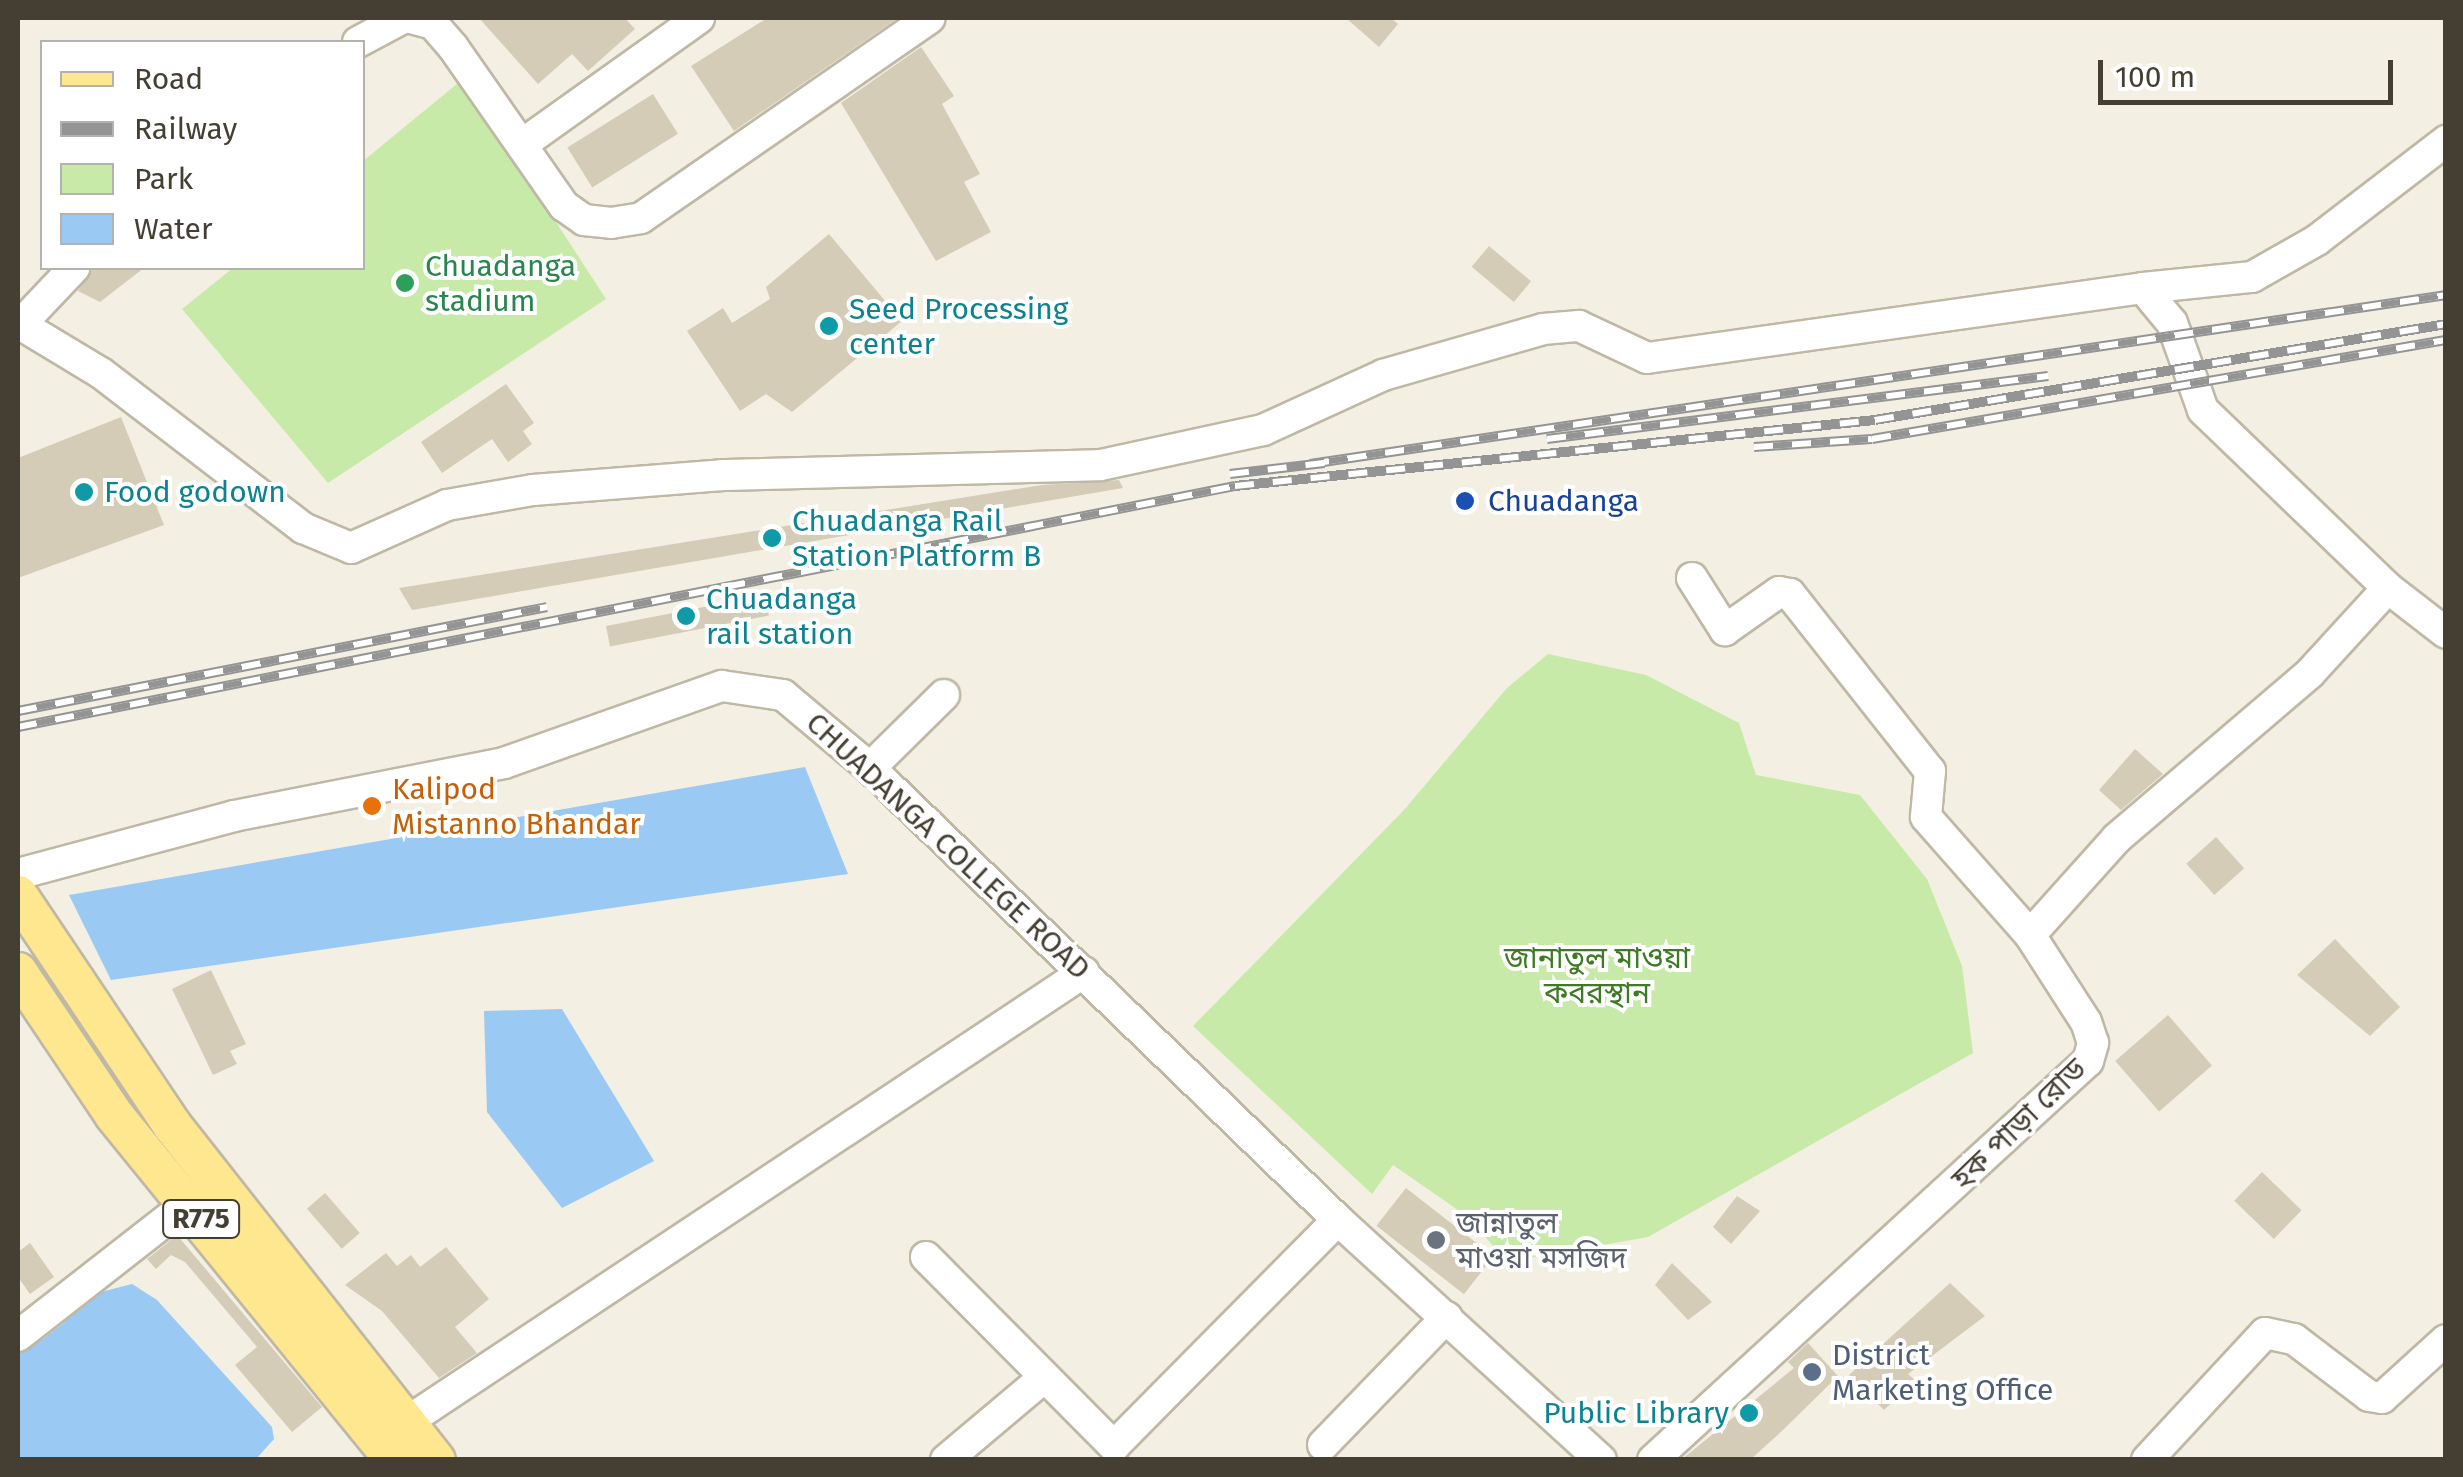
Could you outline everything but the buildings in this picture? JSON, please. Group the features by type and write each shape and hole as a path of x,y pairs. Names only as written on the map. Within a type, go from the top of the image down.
{"main road":[{"name":"R775","path":"18,895 172,1126 394,1440"},
{"name":"R775","path":"18,972 114,1114 188,1203 394,1440 436,1460"}],"street":[{"path":"362,40 403,18"},
{"path":"411,18 433,24 524,143 564,206 584,220 641,218 930,18"},
{"path":"524,143 699,18"},
{"path":"72,270 19,324 102,373 303,528 351,548 447,505 533,490 722,475 1101,465 1263,430 1382,375 1543,329 1579,326 1647,358 2143,288 2252,277 2317,240 2446,141"},
{"path":"2143,288 2172,322 2203,410 2388,588 2446,633"},
{"path":"1692,578 1725,630 1779,592 1790,594 1930,770 1926,817 2030,936 2117,838 2310,673 2388,588"},
{"name":"CHUADANGA COLLEGE ROAD","path":"18,874 234,816 504,764 722,686 783,695 870,768 1338,1220 1602,1460"},
{"path":"870,768 944,695"},
{"name":"হক পাড়া রোড","path":"1653,1460 2088,1061 2086,1022 2030,936"},
{"path":"394,1440 1084,972"},
{"path":"18,1336 188,1203"},
{"path":"926,1257 1040,1380 1098,1436 1122,1444 1338,1220"},
{"path":"1323,1445 1447,1317"},
{"path":"2147,1460 2265,1333 2294,1339 2369,1396 2382,1398 2446,1340"},
{"path":"946,1460 1040,1380"}],"green space":[{"name":"Chuadanga stadium","path":"463,79 606,299 328,483 182,309 231,270 365,270 365,159"},
{"name":"জানাতুল মাওয়া কবরস্থান","path":"1548,654 1646,675 1739,723 1756,775 1860,795 1927,879 1962,966 1973,1053 1648,1237 1507,1262 1468,1217 1393,1165 1372,1194 1193,1026 1404,810 1507,688"}],"water":[{"path":"805,767 848,874 111,980 69,895"},
{"path":"562,1009 654,1161 562,1208 487,1112 484,1011"},
{"path":"132,1284 157,1300 272,1427 274,1439 256,1459 18,1459 18,1346 43,1339 65,1322 63,1311 93,1294"}],"railway":[{"path":"1310,464 2446,295"},
{"path":"18,727 1235,486 1875,420 2446,324"},
{"path":"1754,447 1872,439 2446,340"},
{"path":"1547,439 2048,376"},
{"path":"1230,474 1324,463"},
{"path":"18,711 547,607"}],"place":[{"name":"Chuadanga stadium","path":"405,283"},
{"name":"Seed Processing center","path":"829,326"},
{"name":"Food godown","path":"84,492"},
{"name":"Chuadanga","path":"1465,501"},
{"name":"Chuadanga Rail Station Platform B","path":"772,538"},
{"name":"Chuadanga rail station","path":"686,616"},
{"name":"Kalipod Mistanno Bhandar","path":"372,806"},
{"name":"জান্নাতুল মাওয়া মসজিদ","path":"1436,1240"},
{"name":"District Marketing Office","path":"1812,1372"},
{"name":"Public Library","path":"1749,1413"}]}
